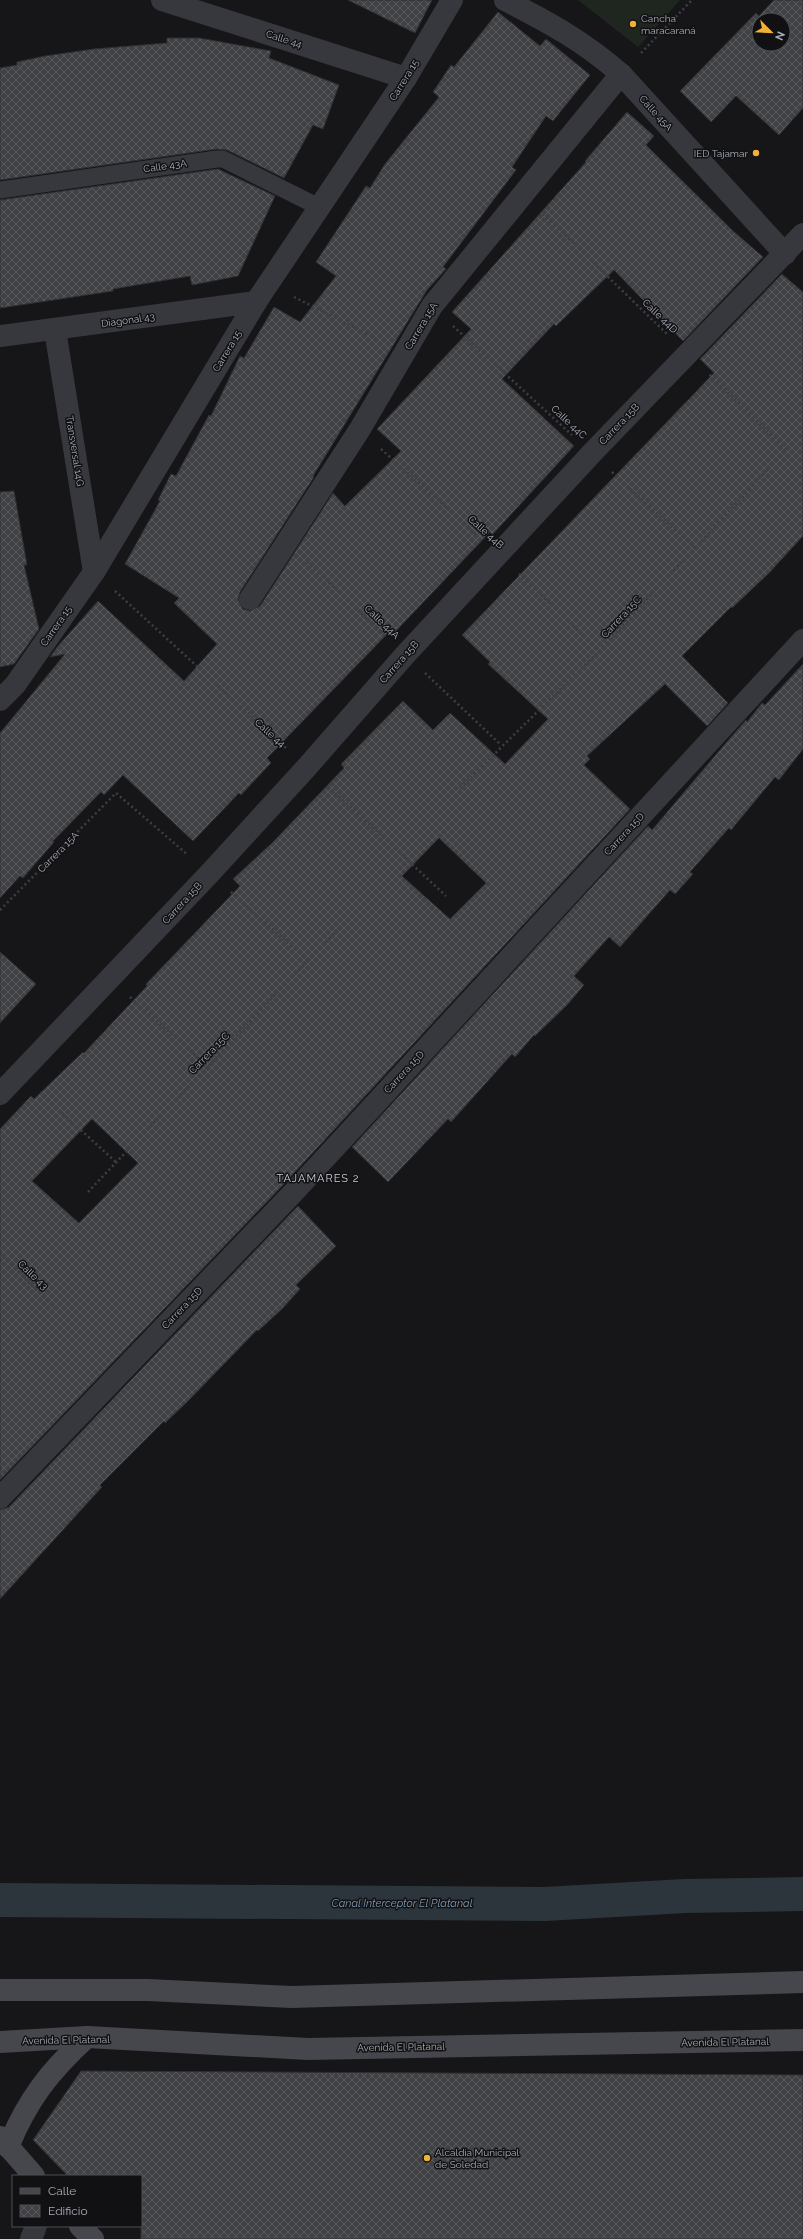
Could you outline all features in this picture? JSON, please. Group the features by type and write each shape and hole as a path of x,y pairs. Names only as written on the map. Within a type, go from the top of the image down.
{"main road":[{"path":"0,1990 148,1990 292,1997 803,1982"},
{"path":"33,2175 4,2142 39,2087 61,2060 87,2037"},
{"name":"Avenida El Platanal","path":"0,2042 87,2037 308,2049 803,2040"},
{"path":"81,2227 92,2239"}],"street":[{"name":"Calle 44","path":"162,0 406,78"},
{"name":"Carrera 15","path":"0,700 15,685 94,572 256,302 321,208 406,78 452,0"},
{"name":"Calle 45A","path":"505,0 567,33 595,51 621,74 784,254"},
{"name":"Carrera 15A","path":"250,599 360,429 432,306 621,74"},
{"name":"Carrera 15B","path":"0,1094 111,979 307,767 405,655 592,453 803,234"},
{"name":"Diagonal 43","path":"0,336 55,330 256,302"},
{"name":"Transversal 14G","path":"55,330 94,572"},
{"name":"Carrera 15D","path":"0,1498 292,1194 803,640"},
{"path":"31,2239 36,2227"}],"lane":[{"name":"Calle 43A","path":"0,190 223,159 321,208"}],"path":[{"path":"621,74 692,0"},
{"name":"Calle 44D","path":"523,194 786,450"},
{"path":"268,284 404,354"},
{"name":"Calle 44C","path":"432,306 696,548"},
{"name":"Calle 44B","path":"360,429 499,554 599,652"},
{"name":"Carrera 15C","path":"460,788 501,745 599,652 786,450"},
{"name":"Calle 44A","path":"287,542 501,745"},
{"name":"Calle 44","path":"94,572 446,896"},
{"name":"Carrera 15A","path":"0,910 116,793"},
{"name":"Carrera 15C","path":"88,1192 341,926"},
{"path":"111,979 208,1066"},
{"path":"19,1074 116,1162"},
{"name":"Calle 43","path":"0,1254 54,1308"}],"shaded area":[{"name":"Cancha maracaraná","path":"578,0 680,0 638,47"}],"building":[{"path":"348,0 432,0 415,33"},
{"path":"774,0 803,0 803,108 779,135 736,96 711,122 680,91 751,18 751,52 791,52 791,12 763,12"},
{"path":"498,12 540,46 546,39 590,75 553,121 546,116 512,167 516,170 443,267 446,269 427,290 313,476 314,477 240,592 238,599 243,609 250,611 260,606 333,493 345,506 401,451 377,429 471,329 452,312 586,162 585,161 627,112 654,136 646,145 732,230 763,257 683,341 614,270 556,326 554,324 502,379 574,446 492,535 490,532 394,633 391,630 267,758 271,763 241,795 239,793 193,841 123,775 104,795 101,792 53,841 54,842 23,878 20,876 0,898 0,733 65,654 50,657 58,646 98,601 184,681 217,644 174,603 179,598 125,564 160,501 158,500 171,474 176,476 209,415 211,416 240,356 244,358 274,307 300,322 336,276 316,262 366,186 370,188 385,164 439,97 433,92 451,65 454,67"},
{"path":"167,38 199,38 271,51 269,58 339,85 323,129 313,125 284,178 227,150 217,149 0,180 0,68 17,65 17,62 45,56 94,49 167,43"},
{"path":"218,169 275,196 238,276 192,285 190,276 113,289 113,291 0,308 0,200"},
{"path":"782,274 803,292 803,536 769,573 732,608 731,607 682,656 728,703 707,726 665,684 587,756 590,759 584,765 630,809 283,1185 0,1480 0,1129 31,1096 34,1099 83,1052 84,1053 147,986 146,984 240,886 233,879 272,843 344,768 341,764 403,701 433,730 450,713 505,764 548,719 488,664 490,662 462,635 714,373 700,359","holes":["439,838 486,883 450,919 402,876","92,1119 138,1163 79,1223 32,1181"]},
{"path":"14,491 27,565 24,565 39,629 14,664 0,667 0,492"},
{"path":"803,664 803,749 779,780 775,777 731,830 729,828 690,872 693,874 675,894 670,890 620,947 609,937 574,976 584,985 568,1004 535,1036 534,1035 515,1057 512,1054 451,1122 448,1119 388,1182 352,1147 648,826 652,830 746,720 747,722 762,703 765,705"},
{"path":"0,952 36,984 0,1023"},
{"path":"298,1206 336,1246 296,1285 300,1289 282,1309 258,1331 257,1330 188,1401 165,1423 164,1421 100,1485 102,1487 0,1599 0,1510 9,1507"},
{"name":"Alcaldía Municipal de Soledad","path":"81,2071 803,2075 803,2239 141,2239 142,2175 67,2175 33,2140"}],"waterway":[{"name":"Canal Interceptor El Platanal","path":"0,1900 545,1904 685,1896 803,1894"}],"place":[{"name":"Cancha maracaraná","path":"633,24"},
{"name":"IED Tajamar","path":"756,153"},
{"name":"Alcaldía Municipal de Soledad","path":"427,2158"}],"district":[{"name":"TAJAMARES 2","path":"318,1178"}]}
